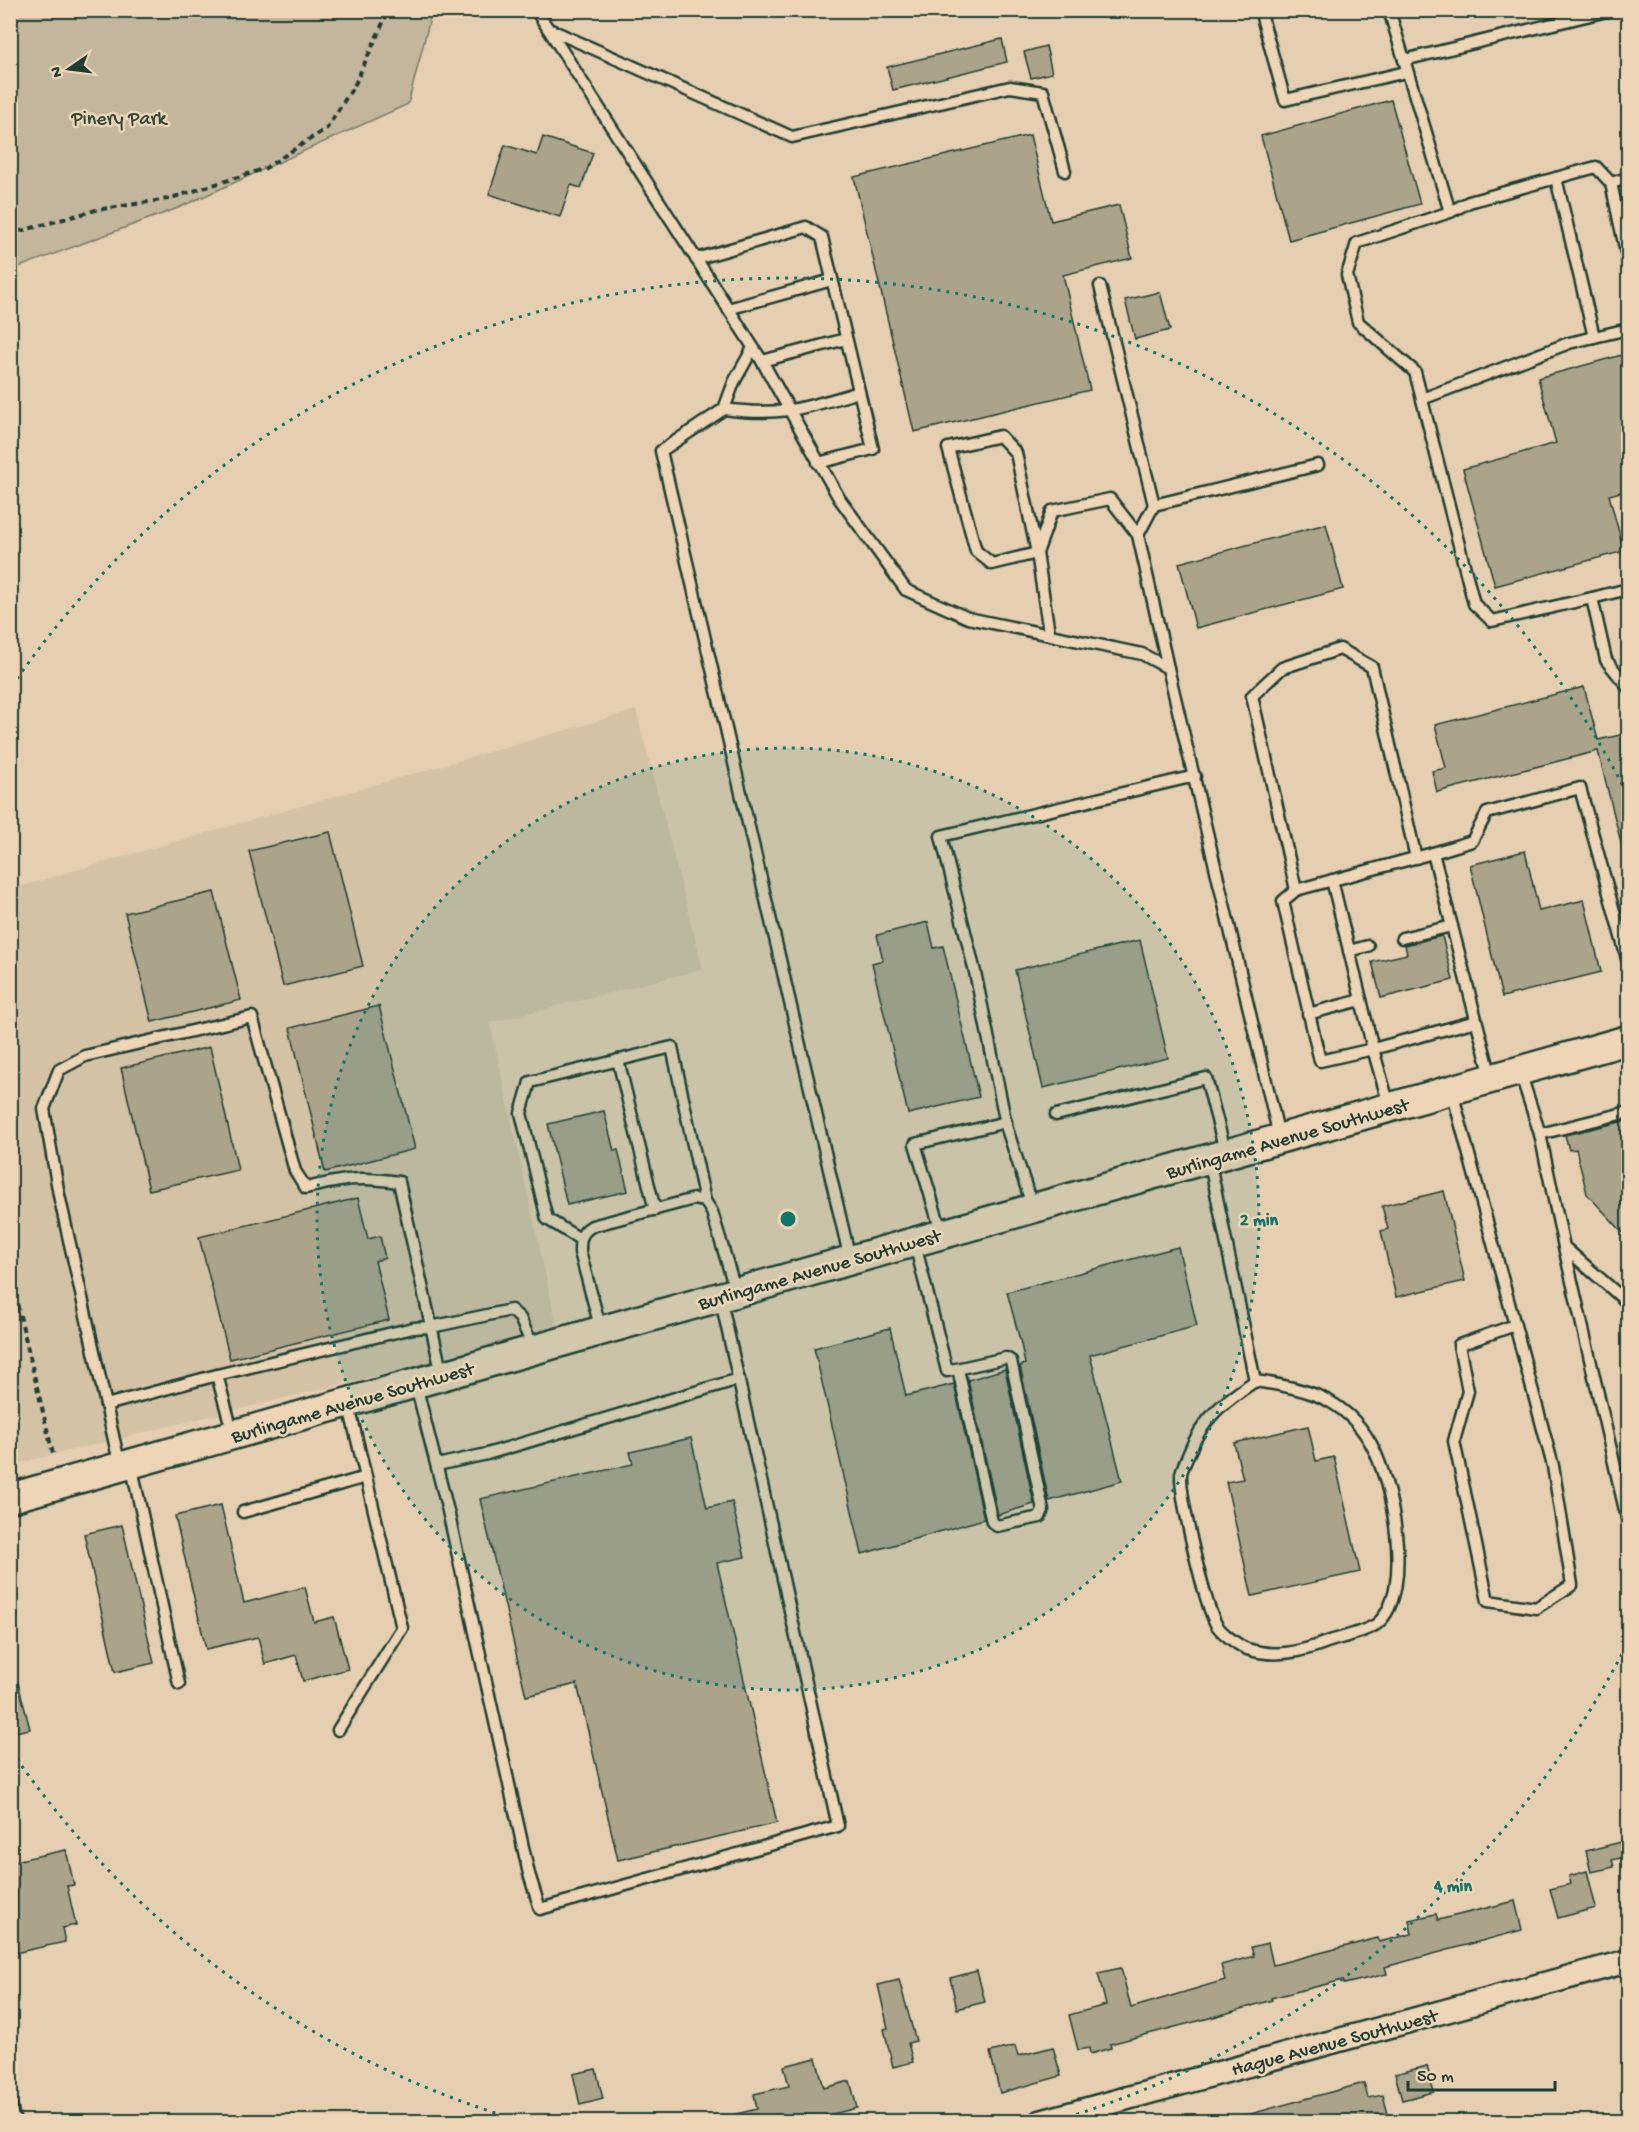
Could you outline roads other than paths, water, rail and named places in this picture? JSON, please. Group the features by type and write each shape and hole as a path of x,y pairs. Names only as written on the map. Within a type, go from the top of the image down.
{"street":[{"name":"Burlingame Avenue Southwest","path":"10,1498 1629,1040"},
{"name":"Hague Avenue Southwest","path":"1040,2121 1629,1961"}],"lane":[{"path":"536,10 762,361 818,463 906,590 968,618 1142,654 1168,668"},
{"path":"1260,10 1285,100 1406,72"},
{"path":"1389,10 1450,212"},
{"path":"1404,60 1611,10"},
{"path":"549,29 792,137 1010,87 1043,92 1065,171"},
{"path":"1629,262 1611,183 1596,167 1469,202 1450,212 1357,243 1347,275 1358,322 1415,372 1474,604 1492,621 1629,589"},
{"path":"1556,178 1594,337"},
{"path":"1611,183 1629,178"},
{"path":"696,259 806,227 822,237 873,449 818,463"},
{"path":"728,309 832,280"},
{"path":"1100,286 1154,505 1138,535"},
{"path":"1422,399 1569,343 1629,329"},
{"path":"762,361 846,339"},
{"path":"753,348 740,370 724,409 684,433 661,451 850,1260"},
{"path":"724,409 755,414 789,412 859,392"},
{"path":"1037,553 992,564 976,551 948,448 1000,436 1016,453 1037,553 1049,633"},
{"path":"1154,505 1318,465"},
{"path":"1037,553 1052,511 1110,499 1138,535 1280,1139"},
{"path":"1592,598 1606,660 1629,687"},
{"path":"1296,890 1252,696 1282,668 1340,649 1372,668 1416,858"},
{"path":"1034,1208 1006,1122 975,972 941,836 1195,776"},
{"path":"1476,1021 1373,1049 1320,1060 1282,901 1296,890 1433,854 1472,841 1487,813 1580,788 1629,962"},
{"path":"1433,854 1491,1080"},
{"path":"1332,880 1389,1109"},
{"path":"1402,938 1452,926"},
{"path":"1349,951 1368,946"},
{"path":"1308,1014 1361,1000"},
{"path":"179,1684 126,1465 106,1405 60,1195 44,1109 59,1070 96,1053 252,1017 295,1171 306,1188 365,1177 399,1182 442,1375"},
{"path":"415,1383 437,1465 529,1875 540,1909 838,1826 739,1379 728,1294 712,1212 705,1201 672,1047 530,1082 521,1113 547,1219 580,1239"},
{"path":"618,1060 655,1210"},
{"path":"1520,1072 1540,1134 1564,1247 1629,1522"},
{"path":"1056,1114 1206,1078 1217,1156 1256,1381"},
{"path":"1452,1091 1553,1466 1572,1585 1536,1608 1488,1601 1454,1441 1468,1391 1460,1345 1515,1325"},
{"path":"1540,1134 1629,1112"},
{"path":"943,1234 915,1144 1006,1122"},
{"path":"601,1330 580,1252 580,1239 584,1230 694,1199 705,1201"},
{"path":"914,1242 946,1369 950,1371 958,1369 1006,1358 1011,1361 1043,1510 1040,1517 997,1526 992,1522 958,1369"},
{"path":"1564,1247 1629,1303"},
{"path":"106,1405 217,1375 413,1328 431,1327 512,1310 520,1318 534,1349"},
{"path":"217,1375 233,1435"},
{"path":"437,1465 487,1454 739,1379"},
{"path":"1256,1381 1291,1386 1326,1398 1359,1424 1379,1458 1393,1508 1398,1557 1395,1596 1377,1624 1299,1653 1270,1653 1246,1649 1216,1626 1200,1572 1181,1473 1196,1435 1222,1402 1256,1381"},
{"path":"338,1730 402,1628 348,1402"},
{"path":"243,1512 366,1477"},
{"path":"10,2103 15,2121"}],"park label":[{"name":"Pinery Park","path":"119,117"}]}
